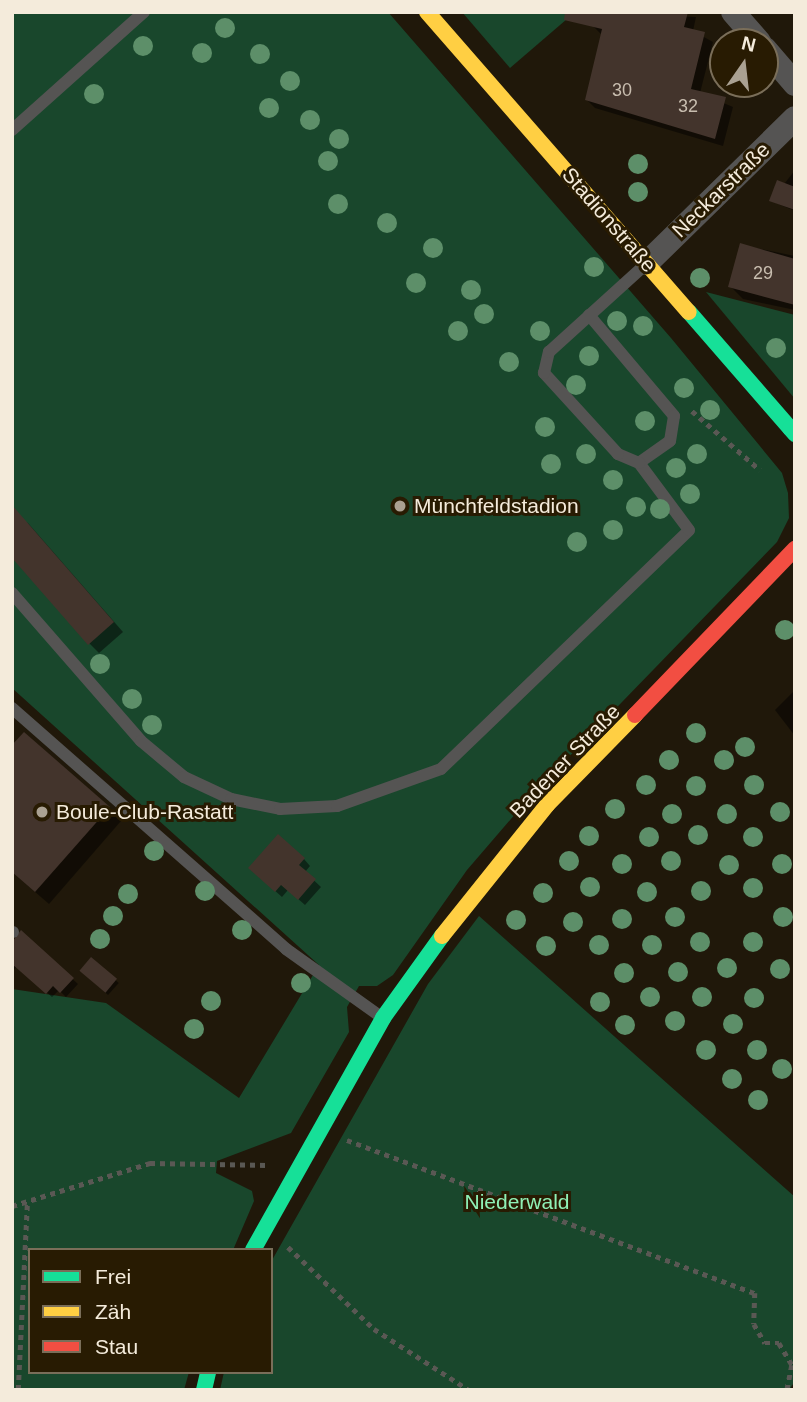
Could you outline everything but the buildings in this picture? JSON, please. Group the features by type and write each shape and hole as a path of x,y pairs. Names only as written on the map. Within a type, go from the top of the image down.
{"main road":[{"name":"Stadionstraße","path":"427,12 794,434"},
{"name":"Badener Straße","path":"254,1248 290,1175 383,1018 547,806 794,548"}],"street":[{"path":"733,12 747,28"},
{"path":"779,65 795,83"},
{"name":"Neckarstraße","path":"647,263 795,118"}],"lane":[{"path":"12,130 144,12"},
{"path":"12,593 141,740 184,777 231,799 281,809 337,806 441,769 685,540 685,517 639,463 618,454 544,373 548,352 647,263"},
{"path":"589,316 674,416 670,441 639,463"},
{"path":"12,708 286,949 383,1018"}],"path":[{"path":"318,1127 755,1293 754,1324 765,1343 779,1343 792,1364 787,1390"},
{"path":"12,1206 27,1204 150,1163 269,1165 290,1175"},
{"path":"18,1390 27,1204"},
{"path":"264,1225 374,1329 469,1390"}],"green space":[{"name":"Münchfeldstadion","path":"12,12 388,12 671,338 782,473 788,493 789,518 777,542 529,798 467,870 393,975 377,986 359,986 347,1007 349,1032 291,1133 217,1161 216,1173 252,1191 254,1201 234,1248 28,1248 28,1374 188,1374 184,1390 12,1390 12,989 106,1003 239,1098 319,965 12,688"},
{"path":"462,12 574,12 574,13 510,68"},
{"path":"706,292 795,315 795,399"},
{"name":"Niederwald","path":"479,916 795,1197 795,1381 789,1390 220,1390 224,1374 273,1374 273,1258 428,984"}],"traffic: fast":[{"path":"689,312 795,434"},
{"path":"790,428 795,430"},
{"path":"254,1248 383,1018 442,936"},
{"path":"204,1390 208,1374"}],"traffic: slow":[{"path":"427,12 689,312"},
{"path":"442,936 547,805 635,715"}],"traffic: jam":[{"path":"635,715 795,549"}],"place":[{"name":"Münchfeldstadion","path":"400,506"},
{"name":"Boule-Club-Rastatt","path":"42,812"}]}
